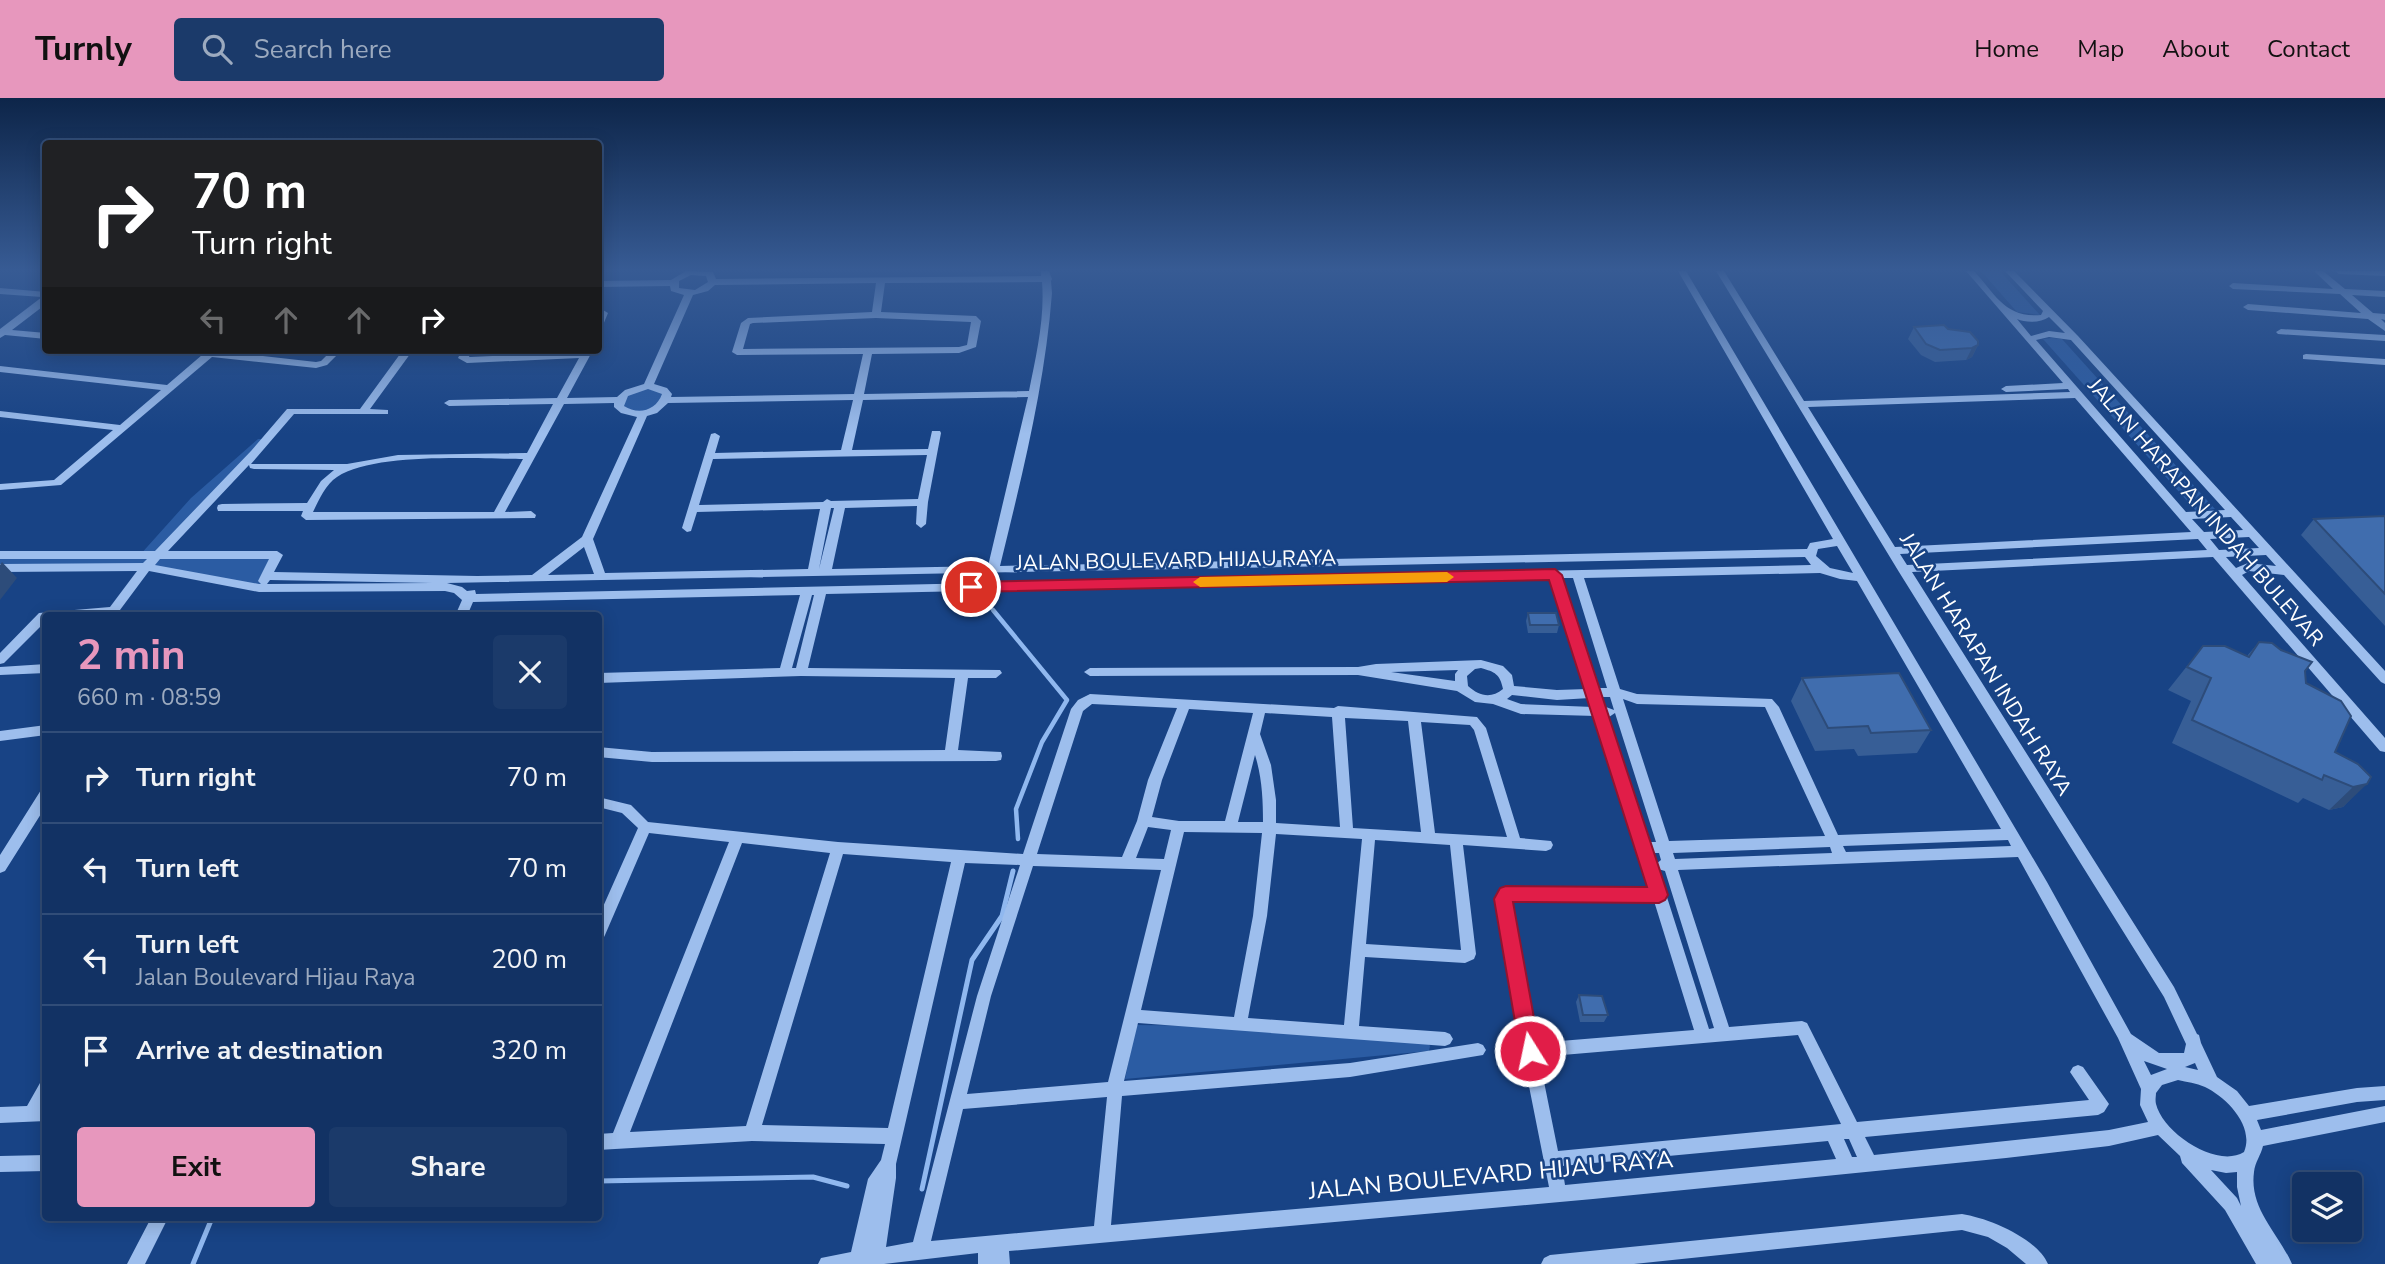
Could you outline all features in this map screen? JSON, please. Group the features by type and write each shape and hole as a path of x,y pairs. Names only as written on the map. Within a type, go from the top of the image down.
{"street":[{"path":"648,386 675,325"},
{"path":"745,325 737,352 967,349 971,347 975,325"},
{"path":"993,569 1032,394 1044,325"},
{"path":"1714,325 2021,851 2123,1034 2149,1089 2149,1107 2158,1127 2231,1205 2265,1264"},
{"name":"JALAN HARAPAN INDAH RAYA","path":"1753,325 2169,992 2213,1083"},
{"name":"JALAN HARAPAN INDAH BULEVAR","path":"2018,325 2385,747"},
{"name":"JALAN HARAPAN INDAH BULEVAR","path":"2062,325 2385,678"},
{"path":"1,330 42,335"},
{"path":"2281,332 2385,338"},
{"path":"2029,339 2049,334 2075,338"},
{"path":"846,453 868,352"},
{"path":"0,496 3,484 55,484 210,354"},
{"path":"228,354 316,365 324,363 333,354"},
{"path":"364,411 405,354"},
{"path":"465,354 463,358 467,360 570,354"},
{"path":"498,515 528,456 562,401 586,354"},
{"path":"2306,357 2385,362"},
{"path":"0,369 169,388"},
{"path":"449,402 619,400 630,390 648,386 664,390 666,400"},
{"path":"1798,400 2072,386"},
{"path":"619,400 619,407 625,412 643,414 658,408 666,400 1032,394"},
{"path":"1798,400 2080,395"},
{"path":"112,612 146,567 255,453 291,411 384,412"},
{"path":"0,414 123,428"},
{"path":"536,579 587,539 643,414"},
{"path":"921,524 936,433"},
{"path":"687,528 715,436"},
{"path":"709,456 933,452"},
{"path":"254,466 348,467 406,459 528,456"},
{"path":"348,467 329,479 310,507 307,517 531,514"},
{"path":"692,509 923,502"},
{"path":"819,573 834,503"},
{"path":"222,508 310,507"},
{"path":"2183,516 2232,513"},
{"path":"1892,551 2250,533"},
{"path":"587,539 601,577"},
{"name":"JALAN BOULEVARD HIJAU RAYA","path":"267,576 477,580 1582,558 1810,553 1814,546 1841,542"},
{"path":"1903,569 2267,551"},
{"path":"1810,553 1820,569"},
{"path":"0,555 277,555 259,588"},
{"path":"1582,558 1582,574 1614,692 1724,1035"},
{"path":"1137,566 1139,583"},
{"path":"1154,566 1156,583"},
{"path":"0,568 146,567 259,588 445,587 458,590 468,598"},
{"path":"2234,574 2248,567 2285,571"},
{"name":"JALAN BOULEVARD HIJAU RAYA","path":"468,598 1820,569 1847,577 1862,577"},
{"path":"1555,575 1703,1035"},
{"path":"666,594 671,576"},
{"path":"679,593 684,576"},
{"path":"463,612 477,580"},
{"path":"801,672 821,590"},
{"path":"785,673 807,591"},
{"path":"0,660 42,617"},
{"path":"793,638 810,638"},
{"path":"1462,687 1461,674 1472,665"},
{"path":"1090,672 1358,671 1376,668 1491,665 1506,675 1509,690 1504,697 1495,700"},
{"path":"0,671 42,668"},
{"path":"1358,671 1376,676 1462,687 1476,699 1495,700 1521,709 1620,711 1637,699"},
{"path":"602,678 801,672 996,673"},
{"path":"951,755 961,674"},
{"path":"1509,690 1541,694 1614,692 1637,699 1771,704 1842,859"},
{"path":"920,1250 984,996 1023,858 1077,709 1082,703 1090,699 1467,719 1477,723 1514,842"},
{"path":"1127,862 1185,704"},
{"path":"1230,827 1261,709"},
{"path":"1338,711 1347,834"},
{"path":"1414,718 1429,838"},
{"path":"0,736 42,731"},
{"path":"1240,1023 1271,828 1264,765 1254,735"},
{"path":"602,752 652,757 996,755"},
{"path":"0,867 42,800"},
{"path":"602,803 626,810 645,827 838,848 959,857 1170,865"},
{"path":"1144,821 1179,827 1271,828 1546,845"},
{"path":"602,926 645,827"},
{"path":"1102,1235 1115,1087 1179,827"},
{"path":"1644,848 1834,843 2011,834"},
{"path":"1351,1033 1369,835"},
{"path":"618,1142 738,837"},
{"path":"0,844 16,840"},
{"path":"1358,950 1465,957 1469,954 1456,840"},
{"path":"752,1133 838,848"},
{"path":"1650,865 2021,851"},
{"path":"876,1256 888,1164 959,857"},
{"path":"1559,1194 1503,899 1506,894 1659,895"},
{"path":"1131,1016 1445,1039"},
{"path":"1530,1051 1802,1028 1869,1163"},
{"path":"2123,1034 2149,1057 2169,1062 2183,1062 2191,1057 2194,1039"},
{"path":"957,1102 1350,1069 1478,1050"},
{"path":"1554,1159 2098,1107 2101,1104 2098,1098 2078,1072"},
{"path":"2149,1089 2160,1077 2178,1073 2213,1083 2232,1096 2247,1114 2256,1139 2254,1150 2248,1159 2244,1185 2247,1199 2283,1264"},
{"path":"2247,1114 2357,1095 2385,1093"},
{"path":"0,1115 38,1113"},
{"path":"2256,1139 2385,1114"},
{"name":"JALAN BOULEVARD HIJAU RAYA","path":"827,1264 920,1250 1847,1166 2109,1138 2158,1127"},
{"path":"602,1142 752,1133 895,1136"},
{"path":"1833,1133 1847,1166"},
{"path":"2177,1146 2199,1159 2221,1165 2232,1165 2248,1159"},
{"path":"0,1164 42,1163"},
{"path":"858,1259 873,1187 888,1164"},
{"path":"136,1264 158,1221"},
{"path":"1550,1264 1593,1262 1962,1222 1985,1226 2004,1236 2039,1264"},
{"path":"988,1264 994,1245"},
{"path":"994,1245 1001,1264"}],"shaded area":[{"path":"2043,339 2062,339 2215,509 2196,511"},
{"path":"639,387 664,390 658,408 631,414 619,400"},
{"path":"258,439 267,439 158,556 278,556 259,588 146,567 0,568 0,555 139,556 191,498"},
{"path":"1136,1025 1228,1026 1427,1041 1430,1046 1429,1051 1125,1079"}],"building":[{"path":"1944,325 1948,329 1970,332 1978,345 1972,348 1940,350 1926,344 1914,327"},
{"path":"2385,516 2385,594 2314,519"},
{"path":"1528,613 1556,613 1559,625 1530,625"},
{"path":"2259,642 2272,643 2281,650 2312,662 2305,671 2306,683 2341,701 2351,716 2335,752 2358,764 2371,777 2367,784 2353,787 2324,775 2322,780 2192,720 2211,678 2187,667 2203,646 2225,646 2249,657"},
{"path":"1899,673 1931,730 1871,733 1868,726 1828,728 1802,678"},
{"path":"1579,995 1602,996 1608,1015 1583,1015"}],"waterway":[{"path":"993,610 1067,700 1042,742 1016,809 1018,839"},
{"path":"922,1189 972,960 1002,916 1013,871"},
{"path":"602,1181 813,1177 847,1186"},
{"path":"193,1264 211,1221"}],"slow traffic":[{"path":"1200,582 1447,577"}],"route":[{"path":"971,587 1555,575 1601,709 1659,895 1506,894 1503,899 1530,1051"}]}
